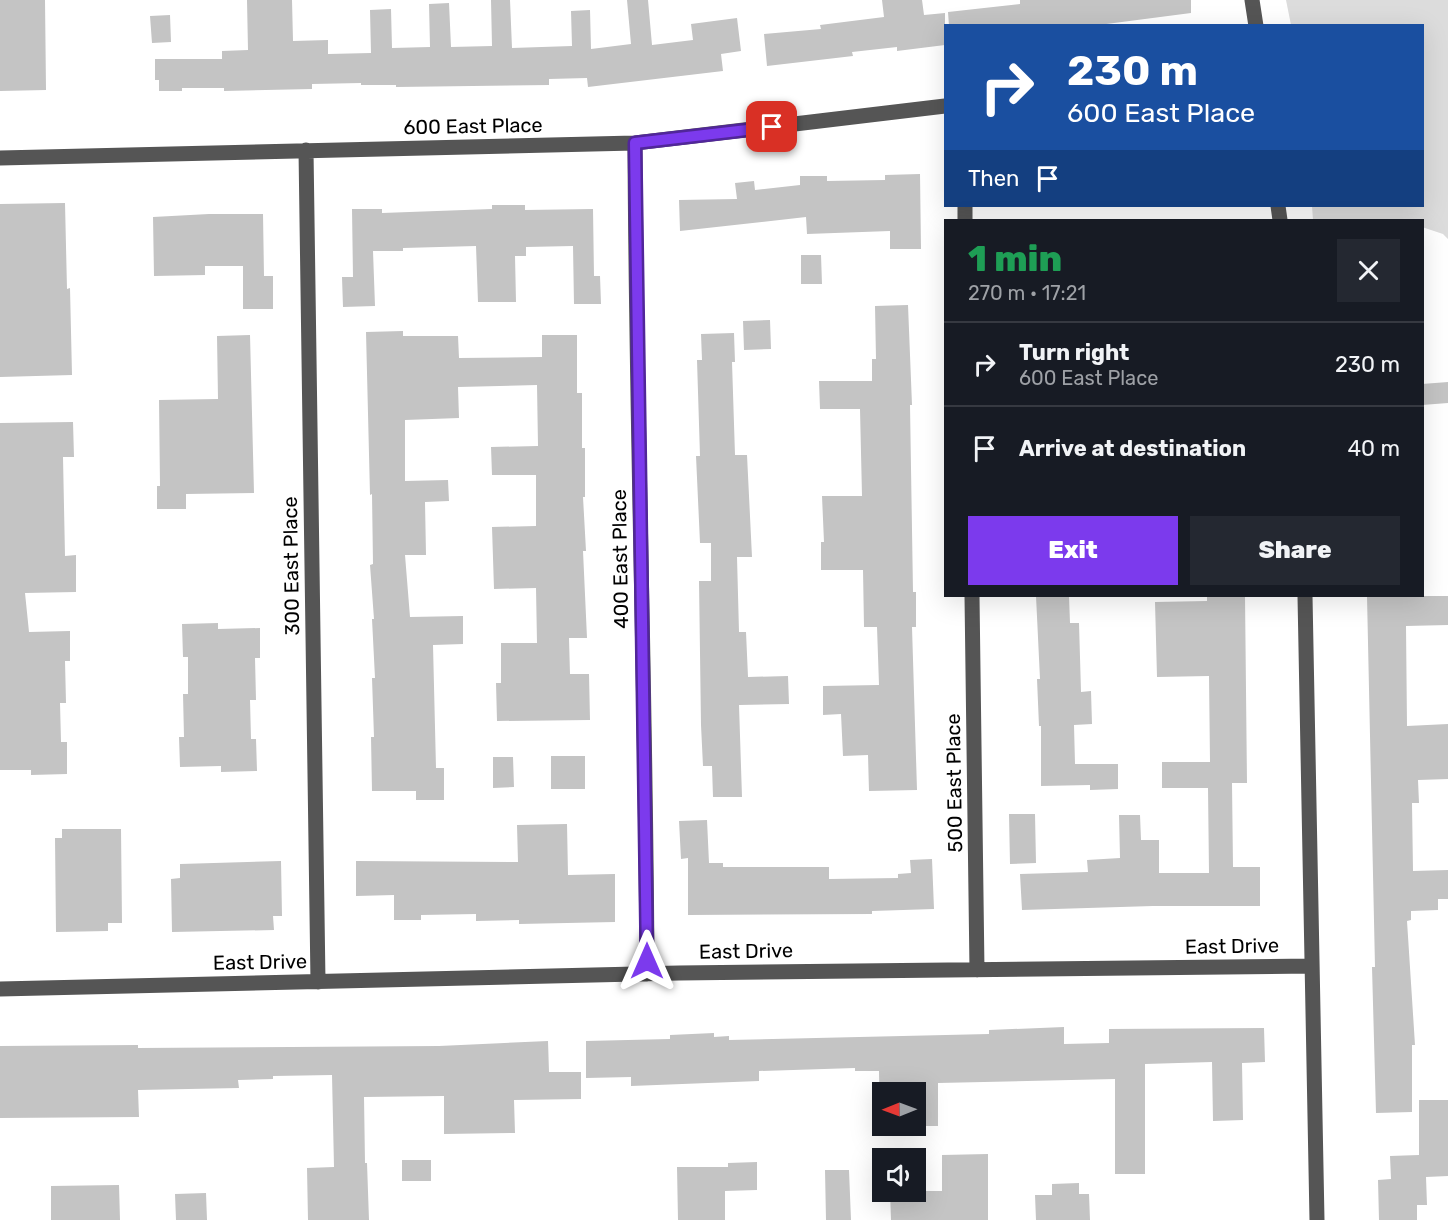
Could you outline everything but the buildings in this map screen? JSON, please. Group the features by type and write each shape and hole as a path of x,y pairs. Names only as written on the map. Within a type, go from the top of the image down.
{"street":[{"path":"1252,0 1256,24"},
{"name":"600 East Place","path":"0,158 635,143 944,106"},
{"name":"400 East Place","path":"635,143 647,974"},
{"name":"300 East Place","path":"306,150 318,982"},
{"name":"500 East Place","path":"972,597 977,970"},
{"path":"1305,597 1317,1220"},
{"name":"East Drive","path":"0,989 647,974 1312,966"}],"shaded area":[{"path":"1286,0 1448,0 1448,239 1443,234 1424,228 1424,219 1313,219 1312,207 1424,207 1424,24 1291,24"}],"route":[{"path":"647,961 635,143 772,127"}]}
